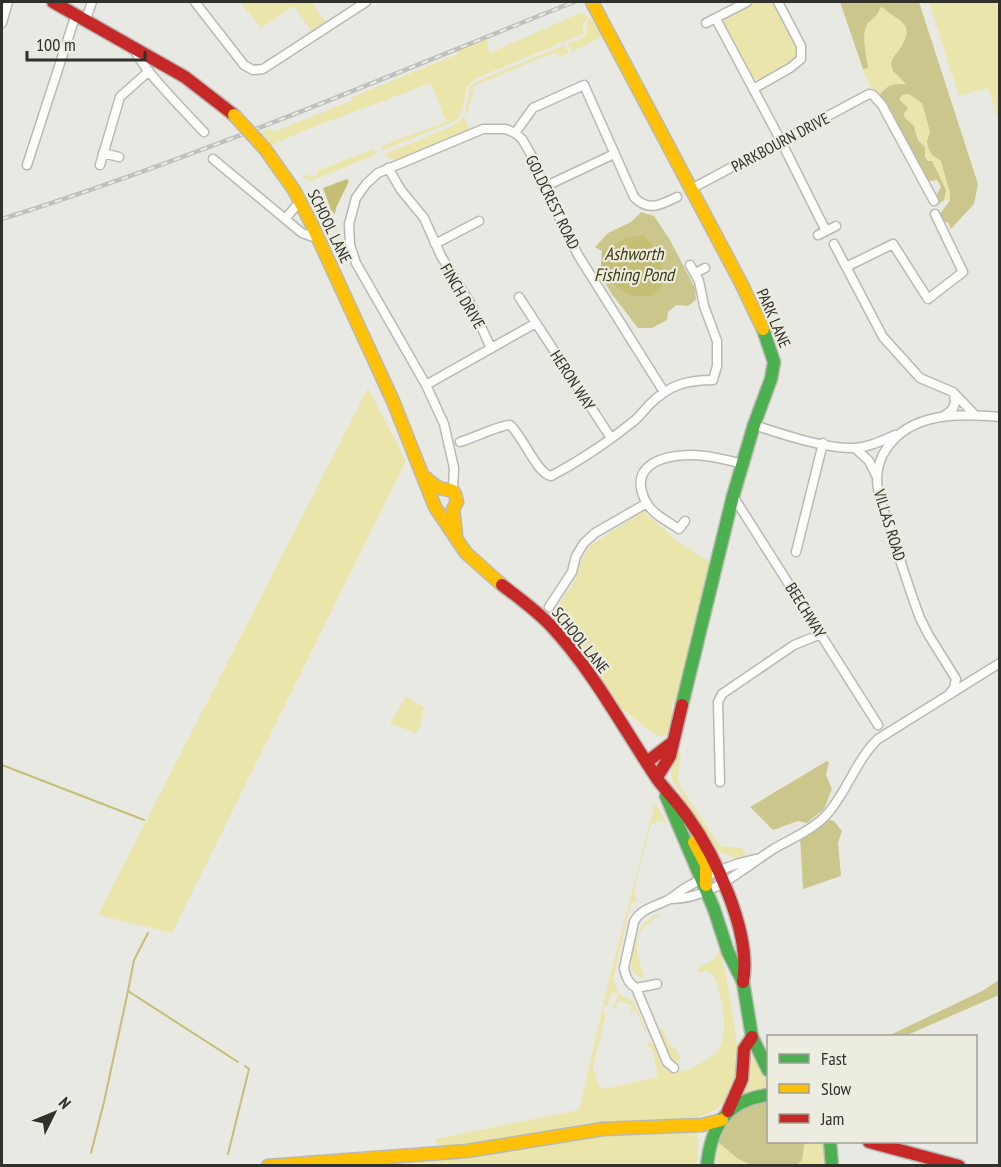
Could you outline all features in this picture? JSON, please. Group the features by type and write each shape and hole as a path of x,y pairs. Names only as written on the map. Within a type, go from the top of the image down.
{"main road":[{"name":"SCHOOL LANE","path":"53,2 185,77 234,115 265,149 300,201 393,401 435,507 466,553 552,627 591,678 658,779 687,815 710,852 735,916 746,968 743,982"},
{"name":"PARK LANE","path":"593,4 741,283 771,346 774,362 773,373 754,425 734,496 670,756 658,779"},
{"name":"SCHOOL LANE","path":"423,476 446,489"},
{"path":"432,499 435,492 446,489 457,502 453,509 456,538"},
{"path":"439,510 446,512 453,509"},
{"path":"647,762 673,742"},
{"name":"SCHOOL LANE","path":"658,779 705,882 733,962 743,982"},
{"name":"SCHOOL LANE","path":"673,798 706,865 705,882"},
{"name":"SCHOOL LANE","path":"720,880 718,897 731,935 733,962"},
{"path":"743,982 752,1037 767,1068"},
{"path":"707,1166 712,1134 725,1116 742,1079 744,1049 752,1037"},
{"path":"268,1166 467,1151 603,1129 702,1125 725,1116 743,1101 767,1095"},
{"path":"873,1143 959,1166"},
{"path":"831,1146 832,1166"}],"street":[{"path":"2,23 8,2"},
{"path":"27,165 81,17 92,2"},
{"path":"195,2 247,68 257,70 263,69 366,2"},
{"path":"706,23 747,2"},
{"path":"753,89 790,68 801,59 801,46 778,2"},
{"path":"716,19 782,141 822,233 836,226"},
{"path":"134,47 134,53 204,132"},
{"path":"100,165 120,97 149,71"},
{"path":"446,489 454,468 444,424 426,385 360,272 350,245 349,224 356,198 372,178 388,168 483,129 501,129 515,133 533,108 584,85 634,197 646,205 661,209 677,197"},
{"name":"PARKBOURN DRIVE","path":"691,189 869,94 878,99 882,105 928,190"},
{"name":"GOLDCREST ROAD","path":"515,133 522,139 533,158 544,187 578,255 664,392"},
{"path":"104,153 119,157"},
{"path":"544,187 614,154"},
{"path":"213,159 302,233 318,239"},
{"name":"FINCH DRIVE","path":"388,168 401,190 424,218 435,244 470,303 491,348"},
{"path":"934,201 928,190 938,185"},
{"path":"286,218 300,201"},
{"path":"846,267 893,244 928,299 963,272 935,214"},
{"name":"FINCH DRIVE","path":"435,244 479,221"},
{"path":"834,244 883,337 920,378 953,392 975,415"},
{"path":"460,442 486,434 503,425 510,425 521,437 543,473 549,476 633,423 664,392 678,384 696,380 714,380 718,353 717,341 704,306 699,281 693,269 705,268"},
{"name":"HERON WAY","path":"519,297 611,438"},
{"path":"426,385 536,323"},
{"path":"942,417 948,414 954,406 956,399 953,392"},
{"path":"754,425 823,443 855,448 898,434 918,423 942,417 975,415 999,417"},
{"name":"VILLAS ROAD","path":"898,434 883,453 877,477 881,502 920,618 956,679"},
{"path":"796,552 823,443"},
{"path":"855,448 869,461 877,477"},
{"path":"685,521 679,529 646,503 642,477 646,468 656,460 692,455 744,464"},
{"name":"BEECHWAY","path":"734,496 878,725"},
{"path":"549,607 572,572 576,556 584,543 595,533 646,503"},
{"path":"720,782 718,702 722,694 794,645 821,634"},
{"path":"674,1068 667,1062 636,988 629,982 624,968 637,917 669,899 683,900 705,882 720,880 741,862 762,857 824,817 878,739 999,663"},
{"path":"948,695 954,688 956,679 961,683 967,683"},
{"path":"705,882 720,880"},
{"path":"636,988 657,984"}],"shaded area":[{"path":"240,2 312,2 325,22 311,31 294,6 261,28"},
{"path":"754,2 771,2 790,30 796,47 794,61 759,80 751,78 723,24 726,16"},
{"path":"840,2 919,2 978,184 974,204 951,229 948,222 943,222 939,215 950,200 950,193 941,161 932,155 928,147 930,132 922,103 909,94 902,95 899,99 908,108 904,114 905,118 914,126 918,140 925,147 925,157 928,161 932,161 946,190 944,200 936,206 934,202 938,200 937,194 941,187 937,180 930,181 924,178 879,96 891,86 906,84 893,71 891,63 905,39 906,27 882,7 880,8 877,15 868,23 864,33 868,68 863,69"},
{"path":"929,2 999,2 999,123 988,88 959,96"},
{"path":"882,7 901,21 907,29 904,42 893,56 897,76 905,81 906,85 899,84 884,88 879,96 871,89 863,69 868,67 864,33 868,23"},
{"path":"582,12 588,17 583,25 583,34 474,79 467,88 457,120 383,150 381,146 446,122 431,83 308,129 272,145 260,132 271,128 273,132 353,100 352,97 458,54 457,51 490,37 487,47 490,53"},
{"path":"590,18 598,25 603,36 572,52 568,44 585,36 586,25"},
{"path":"565,45 569,53 560,57 555,52 474,86 467,114 465,114 470,87 475,82"},
{"path":"909,94 922,103 930,132 927,141 943,169 950,200 944,200 946,190 935,165 927,158 914,127 905,118 905,103 898,99 902,95"},
{"path":"464,117 470,131 398,159 391,159 385,154 451,127"},
{"path":"373,149 376,154 311,181 302,177 308,174 310,177 318,174 317,171"},
{"path":"641,212 654,216 670,240 695,288 696,300 688,306 676,305 668,312 667,320 652,328 638,328 611,293 600,274 601,265 616,287 624,238 602,251 595,247 608,233 631,222"},
{"path":"368,388 406,461 172,933 98,915"},
{"path":"643,511 677,541 711,563 678,702 673,702 671,709 674,713 668,734 661,737 651,732 620,707 556,620 564,609 559,604 574,582 582,559 590,546"},
{"path":"406,697 424,707 420,727 415,733 390,723"},
{"path":"677,751 681,752 679,784 720,846 742,848 746,856 737,859 718,851 672,780 671,769"},
{"path":"827,761 829,762 826,775 832,789 824,809 807,823 798,821 773,830 750,807"},
{"path":"655,803 667,824 659,820 651,825 635,885 637,900 631,904 613,980 619,994 634,1002 647,1031 645,1032 636,1010 630,1012 632,1005 618,1001 616,1009 612,1008 618,993 612,992 608,1006 605,1005 603,1014 606,1014 593,1067 599,1087 604,1089 658,1077 652,1047 646,1048 649,1042 655,1045 666,1069 672,1071 685,1070 717,1053 721,1045 724,1025 719,992 713,974 706,971 698,973 697,970 713,960 718,950 730,994 737,1047 737,1074 728,1095 719,1107 699,1116 699,1121 438,1147 435,1139 579,1110 612,968"},
{"path":"829,820 834,821 842,831 838,843 841,876 803,889 800,836"},
{"path":"660,914 645,927 638,940 638,957 644,975 642,978 635,974 631,965 635,945 644,923 649,918"},
{"path":"999,980 999,995 907,1035 890,1035 982,991"},
{"path":"662,1028 667,1041 680,1057 677,1062 671,1060 658,1029"},
{"path":"751,1056 757,1056 767,1075 767,1090 741,1095"},
{"path":"767,1102 767,1143 806,1143 802,1160 796,1166 749,1164 737,1158 718,1142 726,1126 737,1114"},
{"path":"698,1130 697,1163 379,1163 616,1132"},
{"path":"718,1142 743,1160 786,1165 716,1164"},
{"path":"823,1143 825,1165 796,1166 802,1160 804,1145"}],"water":[{"path":"347,179 349,181 335,214 331,210 323,188"},
{"name":"Ashworth Fishing Pond","path":"643,235 660,258 663,272 661,288 650,296 632,296 616,287 601,265 602,251 624,238"}],"waterway":[{"path":"2,765 144,820"},
{"path":"128,991 134,960 148,933"},
{"path":"91,1153 128,991 238,1062"},
{"path":"228,1154 249,1069 245,1066"}],"railway":[{"path":"2,219 219,143 574,2"}],"traffic: fast":[{"path":"682,705 733,496 754,425 771,379 774,362 763,329"},
{"path":"666,796 714,909 728,952 743,982 752,1037 767,1068"},
{"path":"707,1166 712,1139 723,1118 741,1103 767,1095"},
{"path":"830,1143 832,1166"}],"traffic: slow":[{"path":"592,2 741,283 763,329"},
{"path":"234,115 265,149"},
{"path":"265,149 294,190 312,225 393,401 435,507 466,553 502,585"},
{"path":"423,476 438,487 452,490 455,494 457,502 453,509 456,534"},
{"path":"694,842 706,865 706,885"},
{"path":"268,1166 467,1151 603,1129 702,1125 722,1120"}],"traffic: jam":[{"path":"53,2 185,77 234,115"},
{"path":"502,585 527,604 567,644 595,681 658,780 698,832 729,895 737,918 744,962 743,982"},
{"path":"657,777 670,756 682,705"},
{"path":"647,762 673,742"},
{"path":"728,1111 742,1079 744,1049 752,1037"},
{"path":"873,1143 959,1166"}]}
